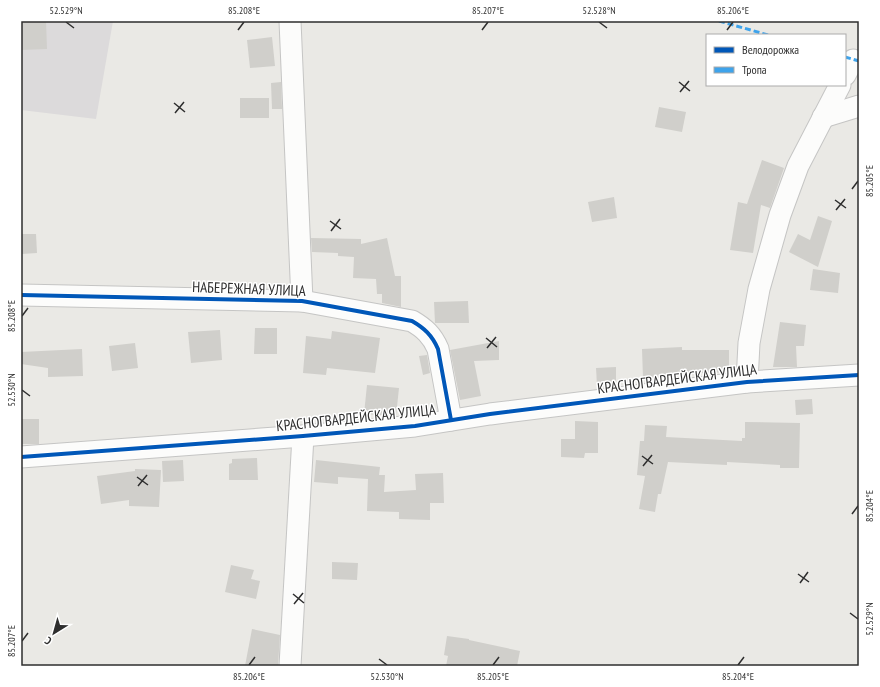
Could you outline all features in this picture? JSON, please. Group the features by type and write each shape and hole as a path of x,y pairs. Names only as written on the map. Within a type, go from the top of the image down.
{"street":[{"name":"НАБЕРЕЖНАЯ УЛИЦА","path":"290,21 302,301"},
{"path":"746,382 749,343 759,289 780,215 798,166 840,86"},
{"path":"824,117 859,106"},
{"name":"НАБЕРЕЖНАЯ УЛИЦА","path":"21,295 302,301 412,321 426,330 438,349 451,420"},
{"name":"КРАСНОГВАРДЕЙСКАЯ УЛИЦА","path":"21,457 415,426 451,420 746,382 859,375"},
{"path":"290,666 303,436"}],"shaded area":[{"path":"21,21 113,21 96,119 21,110"}],"building":[{"path":"21,21 46,21 47,49 21,50"},
{"path":"272,37 275,66 250,68 247,40"},
{"path":"281,82 282,109 272,109 271,83"},
{"path":"240,98 269,98 269,118 240,118"},
{"path":"659,107 686,112 682,132 655,127"},
{"path":"762,160 784,168 770,208 761,205 753,253 730,250 738,202 747,204"},
{"path":"614,197 617,218 592,222 588,202"},
{"path":"818,216 832,221 818,267 789,252 798,234 810,240"},
{"path":"21,234 36,234 37,253 22,254"},
{"path":"311,238 361,239 361,244 387,238 395,276 401,276 401,307 382,303 382,294 377,294 376,279 353,278 354,257 338,256 338,253 312,252"},
{"path":"813,269 840,273 838,293 810,290"},
{"path":"468,301 469,323 435,323 434,302"},
{"path":"780,322 806,325 804,346 796,346 797,367 773,367"},
{"path":"255,328 277,328 277,354 254,354"},
{"path":"220,330 222,360 191,363 188,332"},
{"path":"332,331 380,338 375,373 327,368 326,375 303,373 306,336 331,339"},
{"path":"499,341 499,360 474,361 481,396 460,400 450,350"},
{"path":"135,343 138,368 112,371 109,346"},
{"path":"682,347 682,350 729,350 729,372 683,374 683,377 643,378 642,349"},
{"path":"82,349 83,376 48,377 48,368 21,364 21,352"},
{"path":"427,355 430,373 423,375 419,356"},
{"path":"616,367 616,384 597,385 596,368"},
{"path":"367,385 399,388 396,416 364,414"},
{"path":"812,399 813,414 796,415 795,400"},
{"path":"21,419 39,419 39,444 21,444"},
{"path":"575,421 598,422 598,453 585,453 584,458 561,457 561,439 575,439"},
{"path":"745,422 800,423 799,468 780,468 780,465 727,462 727,465 668,462 661,494 658,494 655,512 639,509 645,476 637,475 640,441 644,441 645,425 667,426 666,437 742,441 742,438 745,438"},
{"path":"257,458 258,480 229,480 229,464 232,463 232,459"},
{"path":"183,460 184,481 163,482 162,461"},
{"path":"316,460 380,467 379,475 385,475 384,492 416,490 415,474 443,473 444,503 430,503 430,520 399,519 399,512 367,511 368,479 338,477 338,484 314,482"},
{"path":"135,469 161,470 159,507 129,506 129,500 101,504 97,476 135,471"},
{"path":"332,562 358,563 357,580 332,579"},
{"path":"231,565 254,570 251,579 260,581 256,599 225,592"},
{"path":"252,629 280,635 278,666 245,666"},
{"path":"447,636 469,639 520,651 517,666 446,666 448,656 444,655"}],"marked path":[{"path":"719,21 764,34"},
{"path":"846,57 859,61"}],"cycle path":[{"path":"21,295 302,301 412,321 427,332 438,349 451,420"},
{"path":"21,457 415,426 490,414 747,382 859,375"}]}
